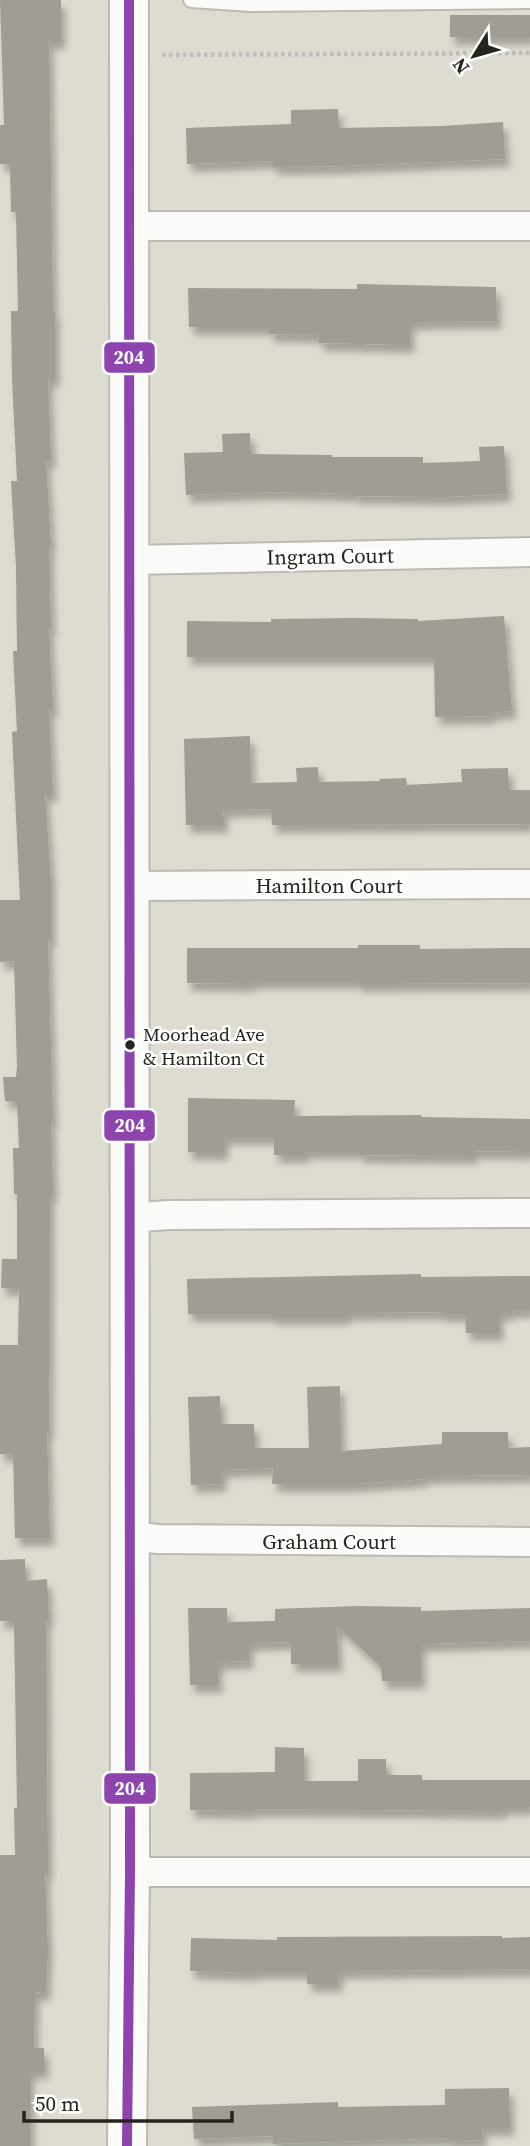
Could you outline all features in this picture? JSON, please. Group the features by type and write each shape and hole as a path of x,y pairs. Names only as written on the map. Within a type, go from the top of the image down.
{"street":[{"path":"127,2146 130,1872 129,0"},
{"path":"130,226 530,226"},
{"name":"Ingram Court","path":"130,560 530,552"},
{"name":"Hamilton Court","path":"128,886 530,884"},
{"path":"128,1218 168,1215 530,1213"},
{"name":"Graham Court","path":"128,1536 158,1539 530,1542"},
{"path":"130,1872 530,1872"}],"lane":[{"path":"191,0 251,4 530,1"}],"path":[{"path":"130,55 530,53"}],"building":[{"path":"0,0 61,0 61,41 49,41 55,311 55,379 48,379 51,461 46,461 51,545 49,629 53,709 49,710 53,794 45,794 51,882 51,939 48,939 53,1121 47,1432 50,1538 15,1538 13,1454 0,1454 0,1345 18,1345 19,1288 1,1288 2,1259 17,1259 17,1194 14,1194 13,1148 19,1148 17,1101 5,1101 3,1077 16,1077 17,1067 14,961 0,962 0,900 20,900 12,732 17,731 13,651 17,651 16,567 11,481 17,481 11,311 18,311 16,212 11,212 10,164 0,164 0,125 4,125"},
{"path":"450,15 530,15 530,37 450,37"},
{"path":"338,109 339,128 503,122 505,159 340,166 273,167 273,161 187,164 186,128 291,124 291,110"},
{"path":"357,284 496,287 497,321 410,322 410,345 318,343 319,335 269,334 270,327 189,327 188,288 357,289"},
{"path":"250,433 251,454 423,457 423,463 480,461 479,447 504,446 507,494 444,497 274,492 186,495 184,453 223,452 222,434"},
{"path":"504,616 512,711 490,713 490,716 435,717 434,657 187,657 187,621 271,622 271,619 355,618 418,621"},
{"path":"250,736 251,783 297,782 296,768 318,767 319,782 406,778 407,785 462,782 461,769 508,768 509,790 530,790 530,824 272,825 271,809 223,810 224,825 186,825 184,739"},
{"path":"358,945 420,945 420,949 530,948 530,983 187,983 187,948 358,948"},
{"path":"188,1098 295,1100 294,1116 421,1115 530,1119 530,1152 473,1151 473,1156 359,1155 359,1151 305,1151 305,1155 274,1155 274,1137 224,1137 224,1152 188,1152"},
{"path":"421,1274 421,1277 530,1276 530,1310 499,1313 499,1333 466,1333 465,1314 441,1312 346,1313 346,1317 188,1314 187,1279"},
{"path":"340,1386 341,1451 442,1444 442,1432 508,1432 508,1448 530,1447 530,1475 424,1476 424,1479 356,1484 272,1484 273,1468 222,1470 222,1484 191,1485 188,1397 220,1396 221,1424 254,1424 255,1448 309,1448 307,1387"},
{"path":"25,1559 26,1581 47,1579 49,1619 46,1619 48,1873 45,1873 48,1950 46,1993 35,1992 34,2048 44,2048 44,2071 30,2071 30,2146 0,2146 0,1855 15,1855 14,1808 17,1808 14,1621 0,1621 0,1560"},
{"path":"421,1607 421,1611 530,1608 530,1641 421,1644 421,1681 382,1681 381,1667 337,1626 338,1664 291,1664 291,1642 249,1643 249,1661 218,1662 218,1685 190,1685 188,1608 227,1608 227,1622 275,1621 275,1609"},
{"path":"275,1747 304,1748 304,1781 358,1781 358,1759 386,1759 386,1775 422,1775 422,1780 530,1780 530,1807 502,1807 502,1811 190,1810 190,1773 275,1772"},
{"path":"277,1937 530,1937 530,1969 339,1971 338,1984 307,1984 307,1971 190,1971 191,1938 277,1940"},
{"path":"509,2088 510,2128 482,2128 483,2140 447,2141 447,2138 273,2144 273,2136 194,2139 192,2107 338,2102 338,2107 445,2105 445,2089"}],"transit line":[{"name":"204","path":"127,2146 130,1872 129,0"}],"place":[{"name":"Moorhead Ave & Hamilton Ct","path":"130,1045"}]}
